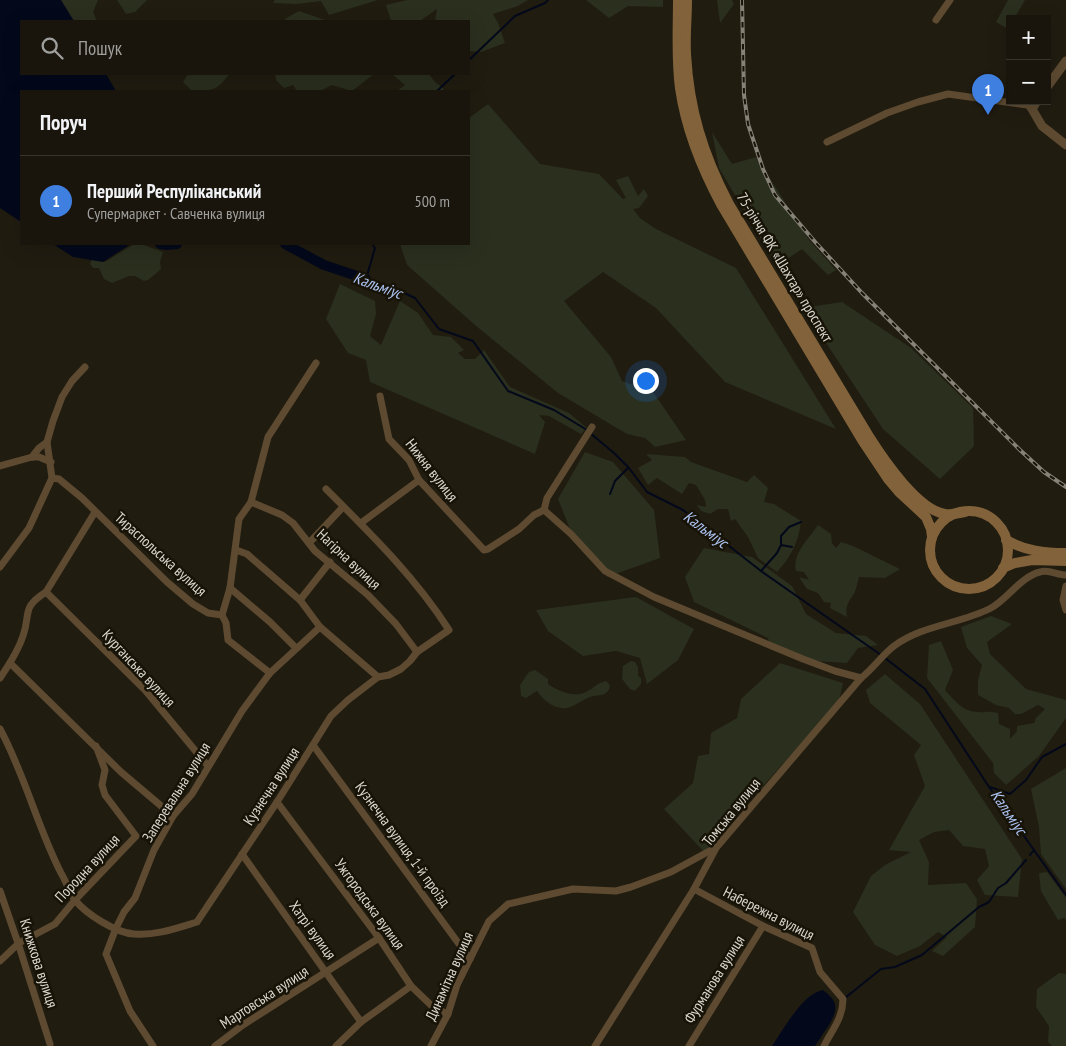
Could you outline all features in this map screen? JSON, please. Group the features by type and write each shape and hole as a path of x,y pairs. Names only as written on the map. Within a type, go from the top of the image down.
{"main road":[{"name":"75-річчя ФК «Шахтар» проспект","path":"678,0 677,50 680,87 695,148 706,177 877,463 899,492 926,517 932,537"},
{"name":"75-річчя ФК «Шахтар» проспект","path":"687,0 686,52 694,120 716,180 748,237 894,473 920,500 940,513 965,512"},
{"path":"1004,568 1007,554 1006,540 1002,530 986,516 976,512 965,512 951,516 940,524 932,537 930,558 937,572 948,584 958,588 979,588 993,580 1004,568 1015,563 1032,560 1066,562"},
{"path":"1006,540 1028,550 1066,554"}],"street":[{"path":"936,20 950,0"},
{"path":"1051,82 1066,61"},
{"path":"827,142 886,113 948,94 1006,101"},
{"path":"1034,105 1035,118 1066,145"},
{"path":"270,673 228,640 226,623 222,615 230,588 239,519 251,502 268,437 316,363"},
{"path":"0,567 29,528 52,478 47,442 62,397 72,381 86,367"},
{"name":"Нижня вулиця","path":"380,396 389,439 409,460 419,480 484,550 519,529 544,510"},
{"path":"592,427 547,498 544,510 571,534 605,571 654,597 794,656 861,678"},
{"path":"32,457 47,442"},
{"path":"0,466 32,457 39,457 51,462"},
{"name":"Тираспольська вулиця","path":"52,478 59,479 69,487 193,604 208,613 222,615"},
{"path":"326,489 361,523 419,480"},
{"name":"Нагірна вулиця","path":"251,502 293,523 310,542 315,551 368,595 396,624 417,652"},
{"path":"310,542 344,507"},
{"path":"0,678 10,663 24,634 27,612 36,598 46,592 95,512"},
{"name":"Кузнечна вулиця","path":"75,900 99,921 125,933 147,934 197,922 277,802 331,716 378,677 389,675 401,669 417,652 449,630 438,613 394,558 361,523"},
{"path":"236,550 247,554 300,600 320,627 378,677"},
{"path":"300,600 330,562"},
{"name":"Томська вулиця","path":"595,1046 694,889 716,848 861,678 889,650 917,633 990,608 1029,577 1039,572 1047,571 1066,575"},
{"path":"1066,586 1062,600 1066,610"},
{"path":"230,588 270,622 296,648"},
{"name":"Курганська вулиця","path":"46,592 145,690 208,766"},
{"name":"Заперевальна вулиця","path":"153,1046 130,1011 106,954 116,928 135,898 154,850 173,816 192,794 242,711 270,673 320,627"},
{"name":"Породна вулиця","path":"10,663 127,777 173,816"},
{"path":"0,729 14,754 40,828 75,900"},
{"name":"Кузнечна вулиця, 1-й проїзд","path":"313,745 470,959"},
{"name":"Породна вулиця","path":"0,961 19,943 55,924 75,900 136,836 105,795 102,785 105,770 96,746"},
{"name":"Ужгородська вулиця","path":"277,802 379,938 411,986 434,1008 448,1014"},
{"name":"Динамітна вулиця","path":"431,1046 448,1014 457,986 489,922 508,904 573,890 587,889 600,891 623,889 671,872 716,848"},
{"name":"Хатрі вулиця","path":"242,854 361,1022"},
{"name":"Набережна вулиця","path":"694,889 763,926 812,948 820,972 843,999 843,1009 839,1022 824,1046"},
{"name":"Книжкова вулиця","path":"0,891 19,943 50,1044"},
{"name":"Фурманова вулиця","path":"689,1046 763,926"},
{"name":"Мартовська вулиця","path":"215,1046 244,1025 379,938"},
{"path":"336,1046 361,1022 411,986"}],"green space":[{"path":"60,0 98,0 93,12 97,20 68,20"},
{"path":"117,0 147,0 135,12 126,14"},
{"path":"275,0 378,0 329,15 321,1 297,4 273,3"},
{"path":"407,0 528,0 518,6 493,14 505,43 481,52 470,51 470,20 435,20 437,9 421,20 391,20 386,5"},
{"path":"586,0 663,0 663,7 628,6 609,18"},
{"path":"717,0 732,0 734,4 720,23"},
{"path":"1008,0 1025,0 1016,15 1006,15 1006,28 996,22"},
{"path":"299,11 325,20 286,20"},
{"path":"187,75 229,75 214,88 208,90 191,90 183,82"},
{"path":"275,75 373,75 353,90 332,85 322,90 296,90 293,85 284,88 276,80"},
{"path":"393,75 430,75 444,89 398,90 405,85"},
{"path":"488,104 540,164 599,174 623,199 626,198 616,180 628,176 638,196 644,189 648,196 639,208 633,209 640,218 656,229 736,268 836,429 725,382 656,308 603,272 564,301 611,357 622,381 653,392 686,440 655,447 645,438 627,434 558,393 475,325 407,265 400,245 470,245 470,117"},
{"path":"712,132 732,164 756,157 810,241 836,270 828,275 802,249 777,266 719,168"},
{"path":"132,245 144,245 163,252 160,262 161,269 144,281 135,276 129,276 112,283 104,279 99,268 93,268 90,264 93,257 105,262"},
{"path":"340,284 375,301 376,314 370,336 381,345 400,301 418,313 433,335 451,337 464,350 458,353 465,359 475,359 484,350 510,387 569,413 587,428 581,434 549,416 539,415 545,422 535,454 370,382 366,360 348,353 326,319"},
{"path":"842,302 911,348 973,408 974,446 940,479 883,429 803,308"},
{"path":"585,452 613,462 654,510 660,558 607,577 570,529 558,499"},
{"path":"646,454 685,457 691,462 747,482 754,475 768,488 764,502 774,504 801,521 796,542 790,555 777,572 758,558 748,537 735,519 731,521 728,509 718,509 710,514 701,511 697,505 706,507 705,500 696,485 689,483 682,494 657,478 648,485 638,468 652,460"},
{"path":"818,525 831,534 832,543 836,548 841,542 900,569 885,578 859,577 856,589 848,605 847,617 830,608 831,603 824,602 818,593 807,589 799,577 809,580 804,572 796,571 796,558 802,546"},
{"path":"704,548 752,557 792,586 806,614 836,633 866,636 878,645 858,648 847,663 815,661 769,643 768,638 694,602 685,577"},
{"path":"636,597 694,629 678,660 647,684 640,658 616,651 583,656 548,631 536,610"},
{"path":"991,616 1012,624 987,642 990,654 1026,689 1066,700 1066,718 1039,756 1006,785 994,773 993,763 927,678 929,645 941,641 953,670 945,690 959,705 968,710 998,713 999,724 1010,729 1010,739 1017,731 1017,726 1034,723 1036,718 1045,709 1038,705 1021,714 1015,714 1009,708 996,705 978,695 978,680 982,665 967,648 961,627"},
{"path":"631,661 635,662 638,667 638,676 641,678 641,684 635,691 630,689 622,679 623,666"},
{"path":"780,663 843,683 839,701 704,852 664,809 693,783 698,756 709,754 711,733 737,718 741,699"},
{"path":"535,670 548,679 548,684 566,693 581,694 606,681 610,688 605,694 590,697 570,707 558,707 546,701 537,691 526,698 521,696 520,685 529,672"},
{"path":"885,674 920,704 1022,859 1018,897 985,895 977,880 989,866 985,849 963,846 949,830 934,832 919,840 929,862 928,885 966,883 977,899 975,927 943,956 932,951 947,937 938,932 920,946 897,956 875,945 853,912 871,876 885,865 911,852 889,850 925,786 914,755 921,745 870,703 866,690"},
{"path":"1066,768 1066,889 1041,854 1039,827 1031,789"},
{"path":"1047,872 1066,898 1066,920 1064,918 1058,920 1041,891 1039,873"},
{"path":"1059,973 1066,974 1066,1046 1052,1046 1048,1042 1049,1026 1036,1007 1037,989"}],"water":[{"path":"0,0 61,0 73,20 20,20 20,75 107,75 115,90 20,90 20,221 0,208"},
{"path":"55,245 129,245 103,262 73,257"},
{"path":"823,990 832,998 835,1010 829,1025 815,1046 772,1046 801,1005 808,998"}],"waterway":[{"path":"470,59 515,16 548,0"},
{"path":"438,90 454,75"},
{"name":"Кальміус","path":"287,245 324,265 366,279"},
{"name":"Кальміус","path":"373,245 375,248 366,279 415,298 439,329 473,341 508,391 554,410 587,430"},
{"name":"Кальміус","path":"590,433 629,468 647,492 683,510 761,571 881,655"},
{"path":"610,494 615,481 628,468"},
{"path":"761,571 777,553 781,545 781,536 789,527 801,522"},
{"path":"781,545 792,547"},
{"name":"Кальміус","path":"885,658 925,689 989,787 1066,895"},
{"path":"990,787 1010,794 1026,780 1042,757 1066,744"},
{"name":"Кальміус","path":"1030,855 1034,850"},
{"path":"845,998 881,969 895,967 922,955 979,907 989,902 998,888 1006,883 1026,860"}],"railway":[{"path":"742,0 744,95 748,124 763,169 775,195 862,293 1020,450 1044,472 1066,487"}],"place":[{"name":"Перший Респуліканський","path":"988,115"}]}
